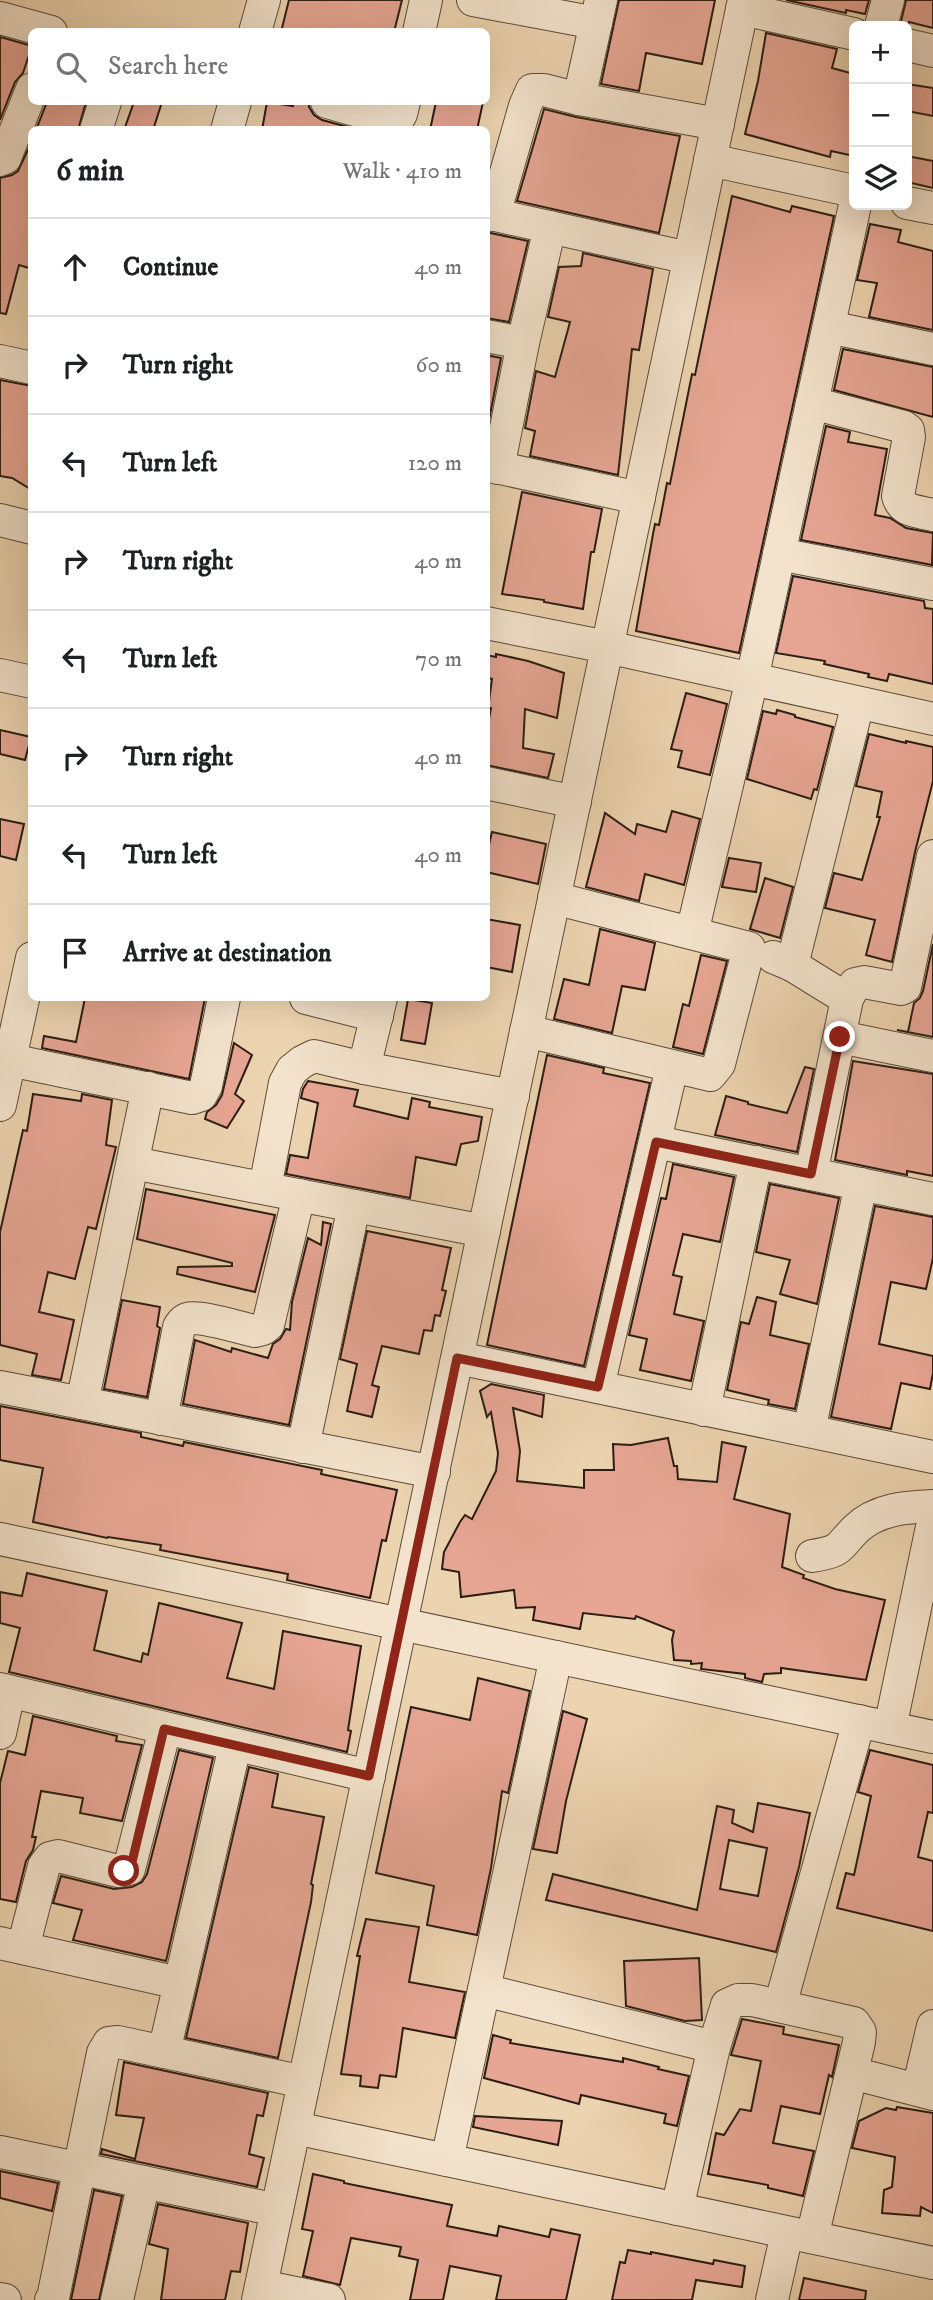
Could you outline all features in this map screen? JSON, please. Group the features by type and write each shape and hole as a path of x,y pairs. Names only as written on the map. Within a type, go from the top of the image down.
{"street":[{"path":"256,28 264,0"},
{"path":"420,28 426,0"},
{"path":"473,0 599,11 579,99"},
{"path":"882,21 887,0"},
{"path":"329,2300 259,2293 743,4 849,33"},
{"path":"0,18 36,28"},
{"path":"912,46 933,51"},
{"path":"689,257 490,214 532,90 544,90 579,99 718,124"},
{"path":"0,160 5,158 8,152 28,100"},
{"path":"97,126 104,105"},
{"path":"228,126 234,105"},
{"path":"343,113 391,120 398,119 403,105"},
{"path":"710,160 849,190"},
{"path":"912,204 933,208"},
{"path":"692,933 752,679 854,210"},
{"path":"550,227 492,467 639,498"},
{"path":"828,327 933,349"},
{"path":"490,337 523,343"},
{"path":"812,403 908,430 898,496 900,503 904,508 933,515"},
{"path":"0,520 28,527"},
{"path":"779,554 933,584"},
{"path":"490,624 933,719"},
{"path":"0,675 28,681"},
{"path":"792,965 858,703"},
{"path":"490,784 575,802"},
{"path":"811,1174 847,999 855,984 864,982 901,989 905,987 933,856"},
{"path":"554,898 749,948 792,965 847,999"},
{"path":"526,1031 710,1075 719,1064 749,948"},
{"path":"0,1105 10,1060 11,1003 28,967"},
{"path":"10,1060 192,1098 201,1095 206,1086 223,1001"},
{"path":"330,1001 379,1007 364,1068"},
{"path":"840,1037 933,1056"},
{"path":"265,1188 285,1083 292,1070 314,1056 513,1096"},
{"path":"598,1387 672,1067"},
{"path":"82,1403 148,1088"},
{"path":"656,1142 933,1199"},
{"path":"133,1163 484,1231"},
{"path":"704,1410 756,1163"},
{"path":"809,1432 861,1184"},
{"path":"160,1419 179,1327 183,1321 190,1318 201,1319 254,1331 268,1325 299,1195"},
{"path":"303,1447 354,1206"},
{"path":"457,1358 933,1457"},
{"path":"0,1387 434,1472"},
{"path":"812,1556 830,1553 843,1546 858,1528 888,1511 933,1506"},
{"path":"890,1728 926,1586 933,1522"},
{"path":"0,1539 933,1737"},
{"path":"447,2160 556,1657"},
{"path":"0,1733 5,1690 369,1776"},
{"path":"780,2006 859,1721"},
{"path":"164,1729 129,1869 118,1871 58,1856 50,1858 44,1866 11,1946 180,1983"},
{"path":"164,2052 235,1746"},
{"path":"484,1990 714,2047"},
{"path":"677,2209 714,2047 727,2005 738,2000 752,2000 854,2023 860,2032 852,2073 799,2235 772,2300"},
{"path":"852,2073 926,2092 933,2026"},
{"path":"51,2300 103,2053 109,2043 118,2042 304,2082"},
{"path":"295,2128 933,2263"},
{"path":"0,2152 277,2210"},
{"path":"117,2300 144,2182"},
{"path":"0,2299 5,2300"}],"building":[{"path":"289,0 402,0 395,28 282,28"},
{"path":"619,0 715,0 702,64 646,53 639,91 601,84"},
{"path":"786,0 869,0 865,14 846,10 846,13"},
{"path":"906,0 933,0 933,28 912,21 901,21"},
{"path":"766,33 837,49 832,68 849,73 849,155 831,151 830,157 745,134"},
{"path":"0,37 28,45 28,58 0,120"},
{"path":"912,85 933,88 933,116 912,112"},
{"path":"46,105 85,105 79,126 38,126"},
{"path":"133,105 161,105 154,126 125,126"},
{"path":"266,105 309,105 314,115 322,120 344,126 263,126"},
{"path":"435,105 482,105 478,126 431,126"},
{"path":"544,109 680,136 659,233 517,201"},
{"path":"28,150 28,268 19,265 6,314 0,313 0,178 18,171"},
{"path":"912,157 933,161 933,188 912,183"},
{"path":"732,196 790,212 792,206 834,216 739,653 636,631 655,524 659,525 667,483 670,484"},
{"path":"870,224 901,230 898,242 933,251 933,330 869,317 877,283 857,280"},
{"path":"490,233 528,241 509,322 490,319"},
{"path":"583,253 653,269 639,350 632,349 618,475 530,456 535,431 525,428 536,371 555,377 570,322 548,317 559,267 581,266"},
{"path":"843,349 933,367 933,417 834,390"},
{"path":"490,356 501,358 490,415"},
{"path":"0,380 28,385 28,488 12,478 0,476"},
{"path":"826,426 850,432 848,442 887,449 875,515 890,518 906,528 933,533 932,565 801,540"},
{"path":"522,492 602,509 594,552 591,552 583,609 502,594"},
{"path":"793,576 924,601 925,608 933,609 933,684 889,674 887,681 824,664 825,661 776,653"},
{"path":"496,654 528,661 564,673 557,718 525,709 523,748 554,754 548,778 490,766 490,656 496,657"},
{"path":"686,693 727,704 710,775 678,767 682,751 671,749"},
{"path":"777,710 833,727 817,790 814,789 811,799 747,779 763,711 776,714"},
{"path":"0,730 28,736 25,760 0,754"},
{"path":"869,734 933,747 933,781 892,962 866,955 875,920 825,908 834,873 862,880 880,817 877,817 882,792 856,786"},
{"path":"672,811 700,819 684,885 645,874 639,901 586,887 605,813 635,834 637,824 666,832"},
{"path":"0,819 24,824 16,860 0,856"},
{"path":"492,832 546,844 538,884 490,873"},
{"path":"729,858 761,863 756,892 722,887"},
{"path":"765,878 793,887 780,938 750,929"},
{"path":"490,920 520,925 512,972 490,968"},
{"path":"600,929 655,943 645,990 622,986 612,1033 554,1019 564,979 589,985"},
{"path":"933,944 933,1037 897,1030 908,1032 914,1003 923,991"},
{"path":"701,955 727,961 703,1054 673,1047 683,1004 689,1006"},
{"path":"84,1001 204,1001 189,1079 42,1048 44,1036 76,1042"},
{"path":"408,1001 432,1003 425,1044 401,1040"},
{"path":"234,1043 252,1055 235,1094 244,1101 227,1128 205,1119 207,1112 216,1105 222,1095"},
{"path":"547,1055 604,1068 603,1073 650,1083 584,1366 487,1345"},
{"path":"853,1061 933,1074 933,1176 907,1171 907,1175 835,1160"},
{"path":"805,1067 814,1069 797,1152 715,1135 726,1096 787,1113"},
{"path":"308,1081 358,1090 354,1106 408,1119 412,1098 430,1102 429,1107 482,1117 478,1141 461,1144 456,1165 416,1157 410,1198 286,1174 290,1155 308,1158 318,1103 301,1098"},
{"path":"33,1094 81,1101 82,1094 112,1100 106,1145 116,1147 96,1229 88,1227 75,1279 48,1272 39,1312 74,1320 61,1380 32,1375 37,1354 0,1345 0,1232 23,1130 27,1131"},
{"path":"673,1164 734,1177 720,1242 683,1234 673,1275 682,1277 674,1314 704,1321 691,1381 640,1370 647,1339 629,1335 661,1198 666,1199"},
{"path":"770,1184 839,1198 817,1304 780,1294 790,1260 756,1252"},
{"path":"146,1189 275,1215 255,1292 177,1274 178,1267 232,1266 232,1263 137,1239"},
{"path":"875,1206 933,1217 933,1258 926,1289 891,1282 879,1344 933,1356 930,1389 901,1383 891,1429 831,1417"},
{"path":"323,1222 331,1224 289,1425 183,1404 195,1340 231,1352 232,1348 268,1358 273,1344 286,1329 290,1330 292,1302 308,1238 321,1245"},
{"path":"367,1231 451,1248 442,1290 446,1291 440,1316 435,1315 432,1331 424,1330 419,1354 382,1346 372,1385 379,1387 372,1417 347,1411 357,1364 340,1359"},
{"path":"757,1297 776,1302 770,1335 809,1344 795,1409 768,1404 769,1400 727,1390 741,1322 749,1324"},
{"path":"122,1300 160,1307 157,1326 160,1328 147,1397 104,1389"},
{"path":"491,1384 544,1395 542,1417 513,1408 520,1451 517,1481 584,1488 584,1470 614,1470 613,1444 631,1445 668,1438 674,1466 677,1466 678,1479 717,1482 722,1442 746,1447 734,1499 790,1514 782,1567 804,1575 803,1578 835,1589 885,1600 866,1680 781,1668 781,1673 764,1674 762,1682 745,1678 745,1674 701,1669 702,1663 691,1664 691,1661 674,1660 674,1631 636,1616 635,1619 583,1613 580,1629 533,1620 535,1607 516,1608 514,1590 461,1597 459,1572 442,1569 444,1552 465,1515 472,1519 496,1471 498,1453 491,1412 487,1417 480,1391"},
{"path":"0,1406 141,1433 141,1437 183,1446 184,1442 322,1470 321,1474 397,1490 386,1541 382,1540 370,1598 287,1580 288,1574 160,1550 161,1545 107,1538 33,1522 43,1468 0,1460"},
{"path":"27,1573 107,1591 94,1650 141,1662 143,1653 148,1655 159,1603 242,1623 227,1678 274,1689 283,1631 361,1646 347,1752 9,1672 20,1628 0,1623 0,1592 22,1596"},
{"path":"478,1678 530,1691 508,1793 502,1791 491,1868 477,1935 427,1925 434,1886 376,1873 411,1707 470,1720"},
{"path":"563,1711 587,1719 566,1801 557,1853 533,1849"},
{"path":"33,1716 117,1736 116,1741 142,1745 122,1821 80,1813 83,1798 41,1791 32,1837 36,1837 33,1850 26,1861 16,1902 0,1899 0,1783 8,1751 25,1755"},
{"path":"179,1750 213,1758 166,1961 73,1940 82,1910 53,1903 61,1876 114,1889 132,1887 142,1882 147,1874"},
{"path":"870,1750 933,1765 933,1813 928,1812 918,1857 933,1861 933,1931 837,1908 846,1873 854,1875 871,1796 858,1792"},
{"path":"249,1767 278,1774 272,1807 324,1817 311,1884 311,1902 278,2058 186,2038"},
{"path":"758,1803 810,1813 799,1867 776,1952 546,1900 553,1874 697,1910 717,1806 734,1810 732,1823 753,1832","holes":["729,1840 767,1848 758,1896 720,1889"]},
{"path":"366,1919 419,1927 409,1982 465,1992 455,2038 403,2028 396,2077 380,2075 378,2088 360,2086 361,2076 341,2074 360,1956 357,1956"},
{"path":"699,1958 702,2020 685,2021 626,2006 624,1961"},
{"path":"742,2019 784,2027 783,2034 839,2045 820,2114 781,2106 773,2143 814,2151 803,2196 768,2188 768,2185 708,2174 716,2133 724,2135 740,2109 751,2111 761,2061 731,2055"},
{"path":"493,2035 511,2040 510,2043 623,2062 623,2058 689,2076 677,2126 664,2123 666,2114 581,2095 579,2104 484,2078"},
{"path":"124,2062 268,2093 263,2116 257,2115 249,2154 264,2158 257,2187 101,2154 102,2149 135,2159 144,2118 116,2115"},
{"path":"897,2107 933,2113 933,2213 921,2207 920,2216 882,2213 884,2190 892,2187 895,2157 852,2148 859,2121 886,2108 896,2110"},
{"path":"475,2116 562,2121 558,2145 473,2127"},
{"path":"0,2171 58,2183 52,2211 0,2198"},
{"path":"313,2174 452,2205 447,2226 497,2236 499,2226 549,2237 551,2229 580,2235 566,2300 496,2300 501,2276 450,2266 443,2300 410,2300 418,2260 399,2256 401,2247 351,2238 340,2285 303,2276 313,2231 302,2229"},
{"path":"94,2190 122,2196 99,2300 71,2300"},
{"path":"158,2204 248,2223 240,2272 231,2271 225,2300 161,2300 168,2249 149,2244"},
{"path":"628,2250 713,2264 714,2260 745,2266 742,2287 696,2280 692,2300 612,2300 620,2262 625,2263"},
{"path":"804,2278 866,2291 865,2300 799,2300"}],"route":[{"path":"124,1871 129,1869 132,1862 164,1729 369,1776 457,1358 598,1387 656,1142 811,1174 840,1037"}]}
